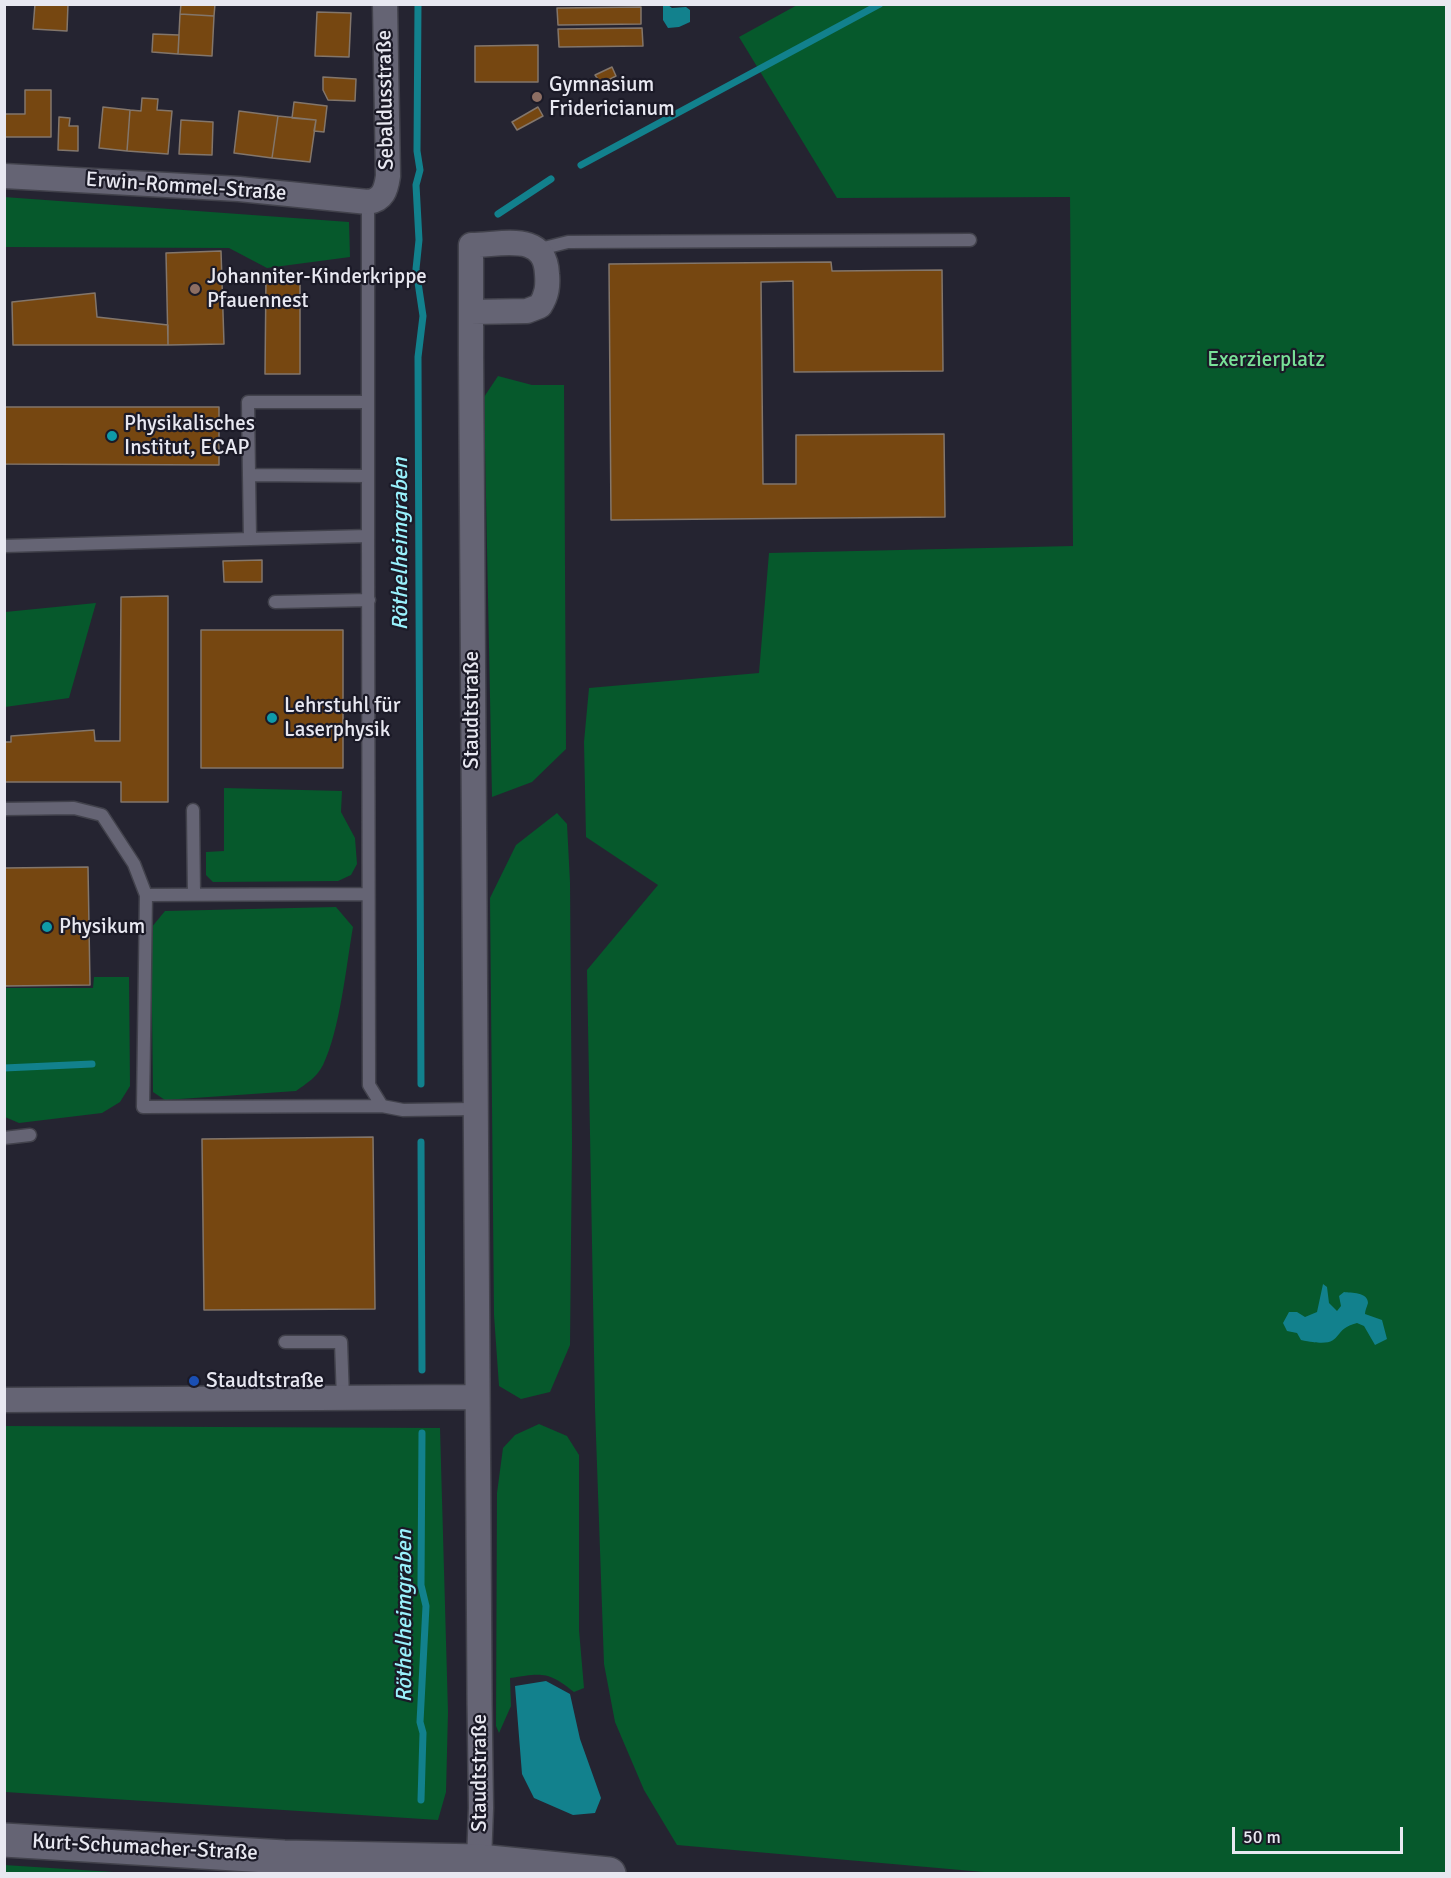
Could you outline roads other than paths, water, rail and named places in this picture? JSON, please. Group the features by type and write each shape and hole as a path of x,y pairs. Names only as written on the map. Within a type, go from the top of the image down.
{"main road":[{"name":"Kurt-Schumacher-Straße","path":"4,1840 284,1857 479,1861 609,1874"}],"street":[{"name":"Sebaldusstraße","path":"375,198 388,176 385,4"},
{"name":"Erwin-Rommel-Straße","path":"4,176 375,198"},
{"name":"Staudtstraße","path":"479,1861 481,1808 472,1108 471,245 528,244 540,249"},
{"path":"471,312 528,311 540,306 548,287 547,262 540,249"},
{"path":"4,1400 475,1397"}],"lane":[{"path":"375,198 367,402 369,1084 382,1106"},
{"path":"540,249 568,242 970,240"},
{"path":"250,539 248,402 367,402"},
{"path":"249,475 368,476"},
{"path":"4,546 368,536"},
{"path":"275,602 369,600"},
{"path":"4,809 74,808 102,815 134,864 146,895 143,1107 382,1106 403,1110 472,1108"},
{"path":"193,810 194,895"},
{"path":"146,895 368,894"},
{"path":"4,1138 30,1135"},
{"path":"285,1342 341,1342 343,1399"}],"water":[{"path":"668,5 672,8 686,7 690,10 690,22 679,27 668,28 663,20 663,6"},
{"path":"1323,1284 1327,1287 1329,1303 1337,1311 1341,1306 1339,1296 1344,1292 1365,1297 1368,1303 1365,1314 1382,1320 1387,1339 1375,1345 1364,1326 1357,1323 1348,1326 1336,1338 1326,1343 1301,1340 1297,1333 1287,1331 1283,1323 1289,1312 1297,1312 1305,1317 1317,1312"},
{"path":"546,1681 570,1694 580,1739 601,1798 595,1813 573,1815 534,1798 522,1774 515,1686"}],"waterway":[{"name":"Röthelheimgraben","path":"418,4 417,151 420,170 416,185 419,240 416,269 423,316 418,357 421,1084"},
{"path":"581,165 880,4"},
{"path":"498,214 551,179"},
{"path":"4,1068 92,1064"},
{"name":"Röthelheimgraben","path":"421,1142 422,1370"},
{"name":"Röthelheimgraben","path":"421,1800 423,1733 420,1722 426,1606 421,1585 422,1433"}],"place":[{"name":"Gymnasium Fridericianum","path":"537,97"},
{"name":"Johanniter-Kinderkrippe Pfauennest","path":"195,289"},
{"name":"Physikalisches Institut, ECAP","path":"112,436"},
{"name":"Lehrstuhl für Laserphysik","path":"272,718"},
{"name":"Physikum","path":"47,927"},
{"name":"Staudtstraße","path":"194,1381"}],"park label":[{"name":"Exerzierplatz","path":"1266,360"}]}
